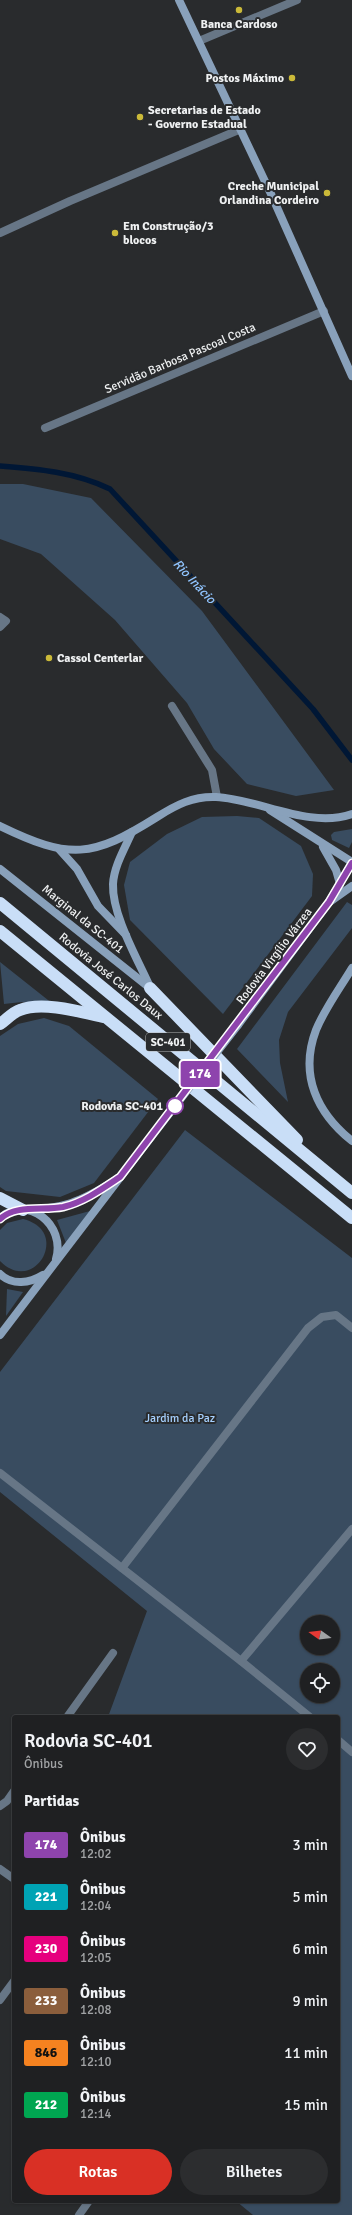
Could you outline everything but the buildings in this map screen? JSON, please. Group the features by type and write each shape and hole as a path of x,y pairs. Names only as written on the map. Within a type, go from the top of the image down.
{"highway":[{"name":"Rodovia José Carlos Daux","path":"0,903 352,1193"},
{"name":"SC-401","path":"0,930 352,1218"},
{"path":"150,988 337,1181"},
{"path":"0,1024 20,1010 38,1008 57,1008 105,1017"},
{"path":"0,1198 23,1210"}],"main road":[{"path":"180,0 241,129 352,376"},
{"path":"0,826 18,835 59,849 89,850 105,846 176,806 196,798 217,797 321,818 339,818 352,814"},
{"path":"266,807 352,863"},
{"path":"132,832 118,864 113,883 120,916 150,988"},
{"path":"320,843 330,855 340,884"},
{"path":"59,849 76,869 98,906 129,938"},
{"name":"Rodovia Virgílio Várzea","path":"0,1335 238,1025 329,902 352,863"},
{"name":"Marginal da SC-401","path":"0,869 150,988"},
{"name":"Rodovia Virgílio Várzea","path":"329,902 352,886"},
{"path":"352,968 316,1030 310,1061 311,1079 321,1109 331,1123 352,1141"},
{"path":"0,1218 12,1212 49,1209 76,1203 120,1177"},
{"path":"23,1210 40,1215 53,1228 58,1239 58,1252 54,1263"},
{"path":"0,1274 3,1277 18,1282 34,1281 47,1272"}],"street":[{"path":"199,41 297,0"},
{"path":"0,234 70,201 241,129"},
{"name":"Servidão Barbosa Pascoal Costa","path":"45,428 324,311"},
{"path":"0,617 6,621 0,627"},
{"path":"172,706 212,770 217,797"},
{"path":"0,822 18,835"},
{"path":"122,1568 308,1328 322,1317 336,1315 352,1328"},
{"path":"0,1473 241,1661 308,1715"},
{"path":"241,1661 352,1529"},
{"path":"68,1715 112,1653"},
{"path":"340,1742 352,1752"},
{"path":"0,1806 7,1801 12,1794"},
{"path":"0,1869 12,1878"},
{"path":"0,2000 12,1984"},
{"path":"79,2215 88,2203"}],"green space":[{"path":"0,484 23,484 91,498 202,611 334,790 296,796 247,784 214,749 187,703 115,620 41,554 0,539"},
{"path":"237,816 259,818 301,846 313,874 312,896 223,1014 130,920 124,885 130,862 167,834 202,817"},
{"path":"352,829 352,842 349,848 332,840 331,835 334,832"},
{"path":"347,902 352,905 352,928 288,1012 279,1040 280,1063 288,1102 237,1049"},
{"path":"0,962 53,1004 22,1002 4,1004"},
{"path":"44,1018 69,1026 158,1099 94,1183 60,1197 6,1191 0,1187 0,1036 18,1024"},
{"name":"Jardim da Paz","path":"185,1130 352,1258 352,2215 253,2215 238,2203 340,2203 340,1715 109,1715 147,1611 0,1492 0,1372"},
{"path":"90,1211 66,1243 57,1220"},
{"path":"23,1219 37,1226 45,1236 46,1247 43,1258 35,1266 25,1271 13,1270 0,1261 0,1230 7,1223"},
{"path":"7,1289 23,1292 6,1316"}],"waterway":[{"name":"Rio Inácio","path":"0,466 56,472 97,483 110,489 313,709 352,760"}],"bus line":[{"name":"174","path":"0,1219 12,1212 49,1209 76,1203 120,1177 238,1025 329,902 352,863"}],"place":[{"name":"Banca Cardoso","path":"239,10"},
{"name":"Postos Máximo","path":"292,78"},
{"name":"Secretarias de Estado - Governo Estadual","path":"140,117"},
{"name":"Creche Municipal Orlandina Cordeiro","path":"327,193"},
{"name":"Em Construção/3 blocos","path":"115,233"},
{"name":"Cassol Centerlar","path":"49,658"},
{"name":"Rodovia SC-401","path":"175,1106"}]}
